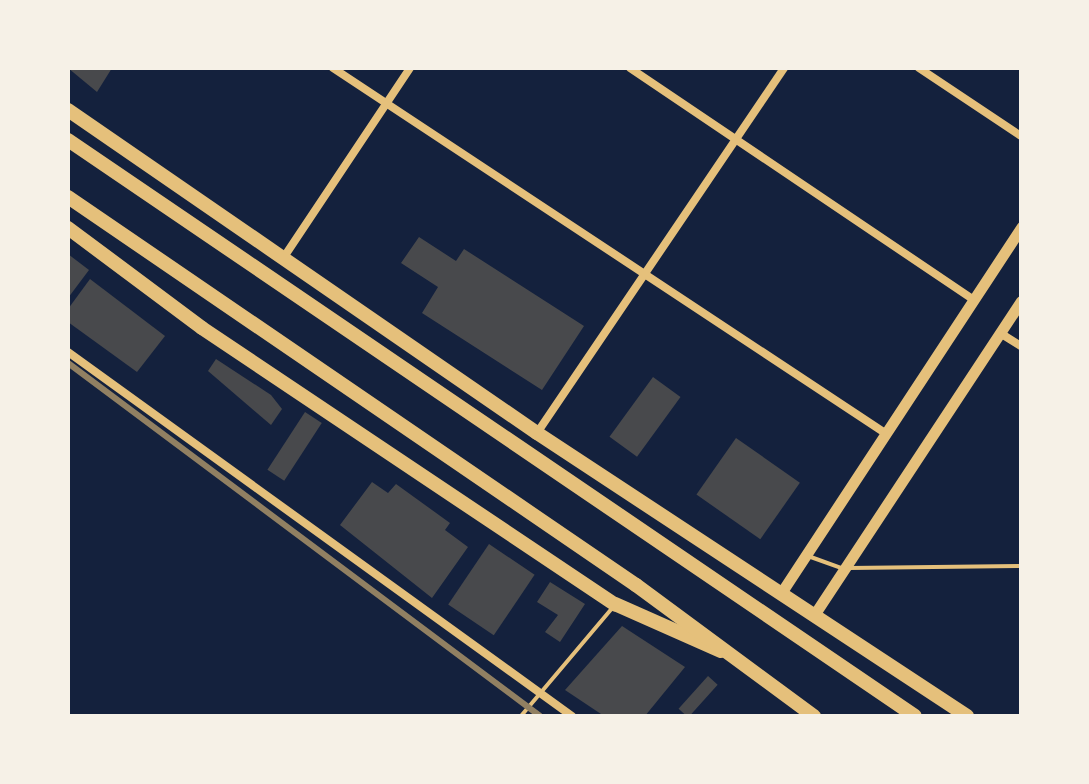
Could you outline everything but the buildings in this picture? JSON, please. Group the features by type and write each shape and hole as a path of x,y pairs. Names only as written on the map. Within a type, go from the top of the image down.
{"main road":[{"path":"68,110 537,433 967,716"},
{"path":"68,140 915,716"},
{"path":"68,197 814,716"},
{"path":"68,228 202,328 615,604 723,652"}],"street":[{"path":"333,68 885,433"},
{"path":"284,257 410,68"},
{"path":"630,68 973,299"},
{"path":"537,433 648,276 784,68"},
{"path":"919,68 1021,136"},
{"path":"781,593 1021,227"},
{"path":"814,615 1021,301"},
{"path":"1000,333 1021,346"},
{"path":"68,352 572,716"}],"lane":[{"path":"806,555 842,569 1021,566"},
{"path":"521,716 537,692 615,604"}],"railway":[{"path":"68,363 540,716"}]}
